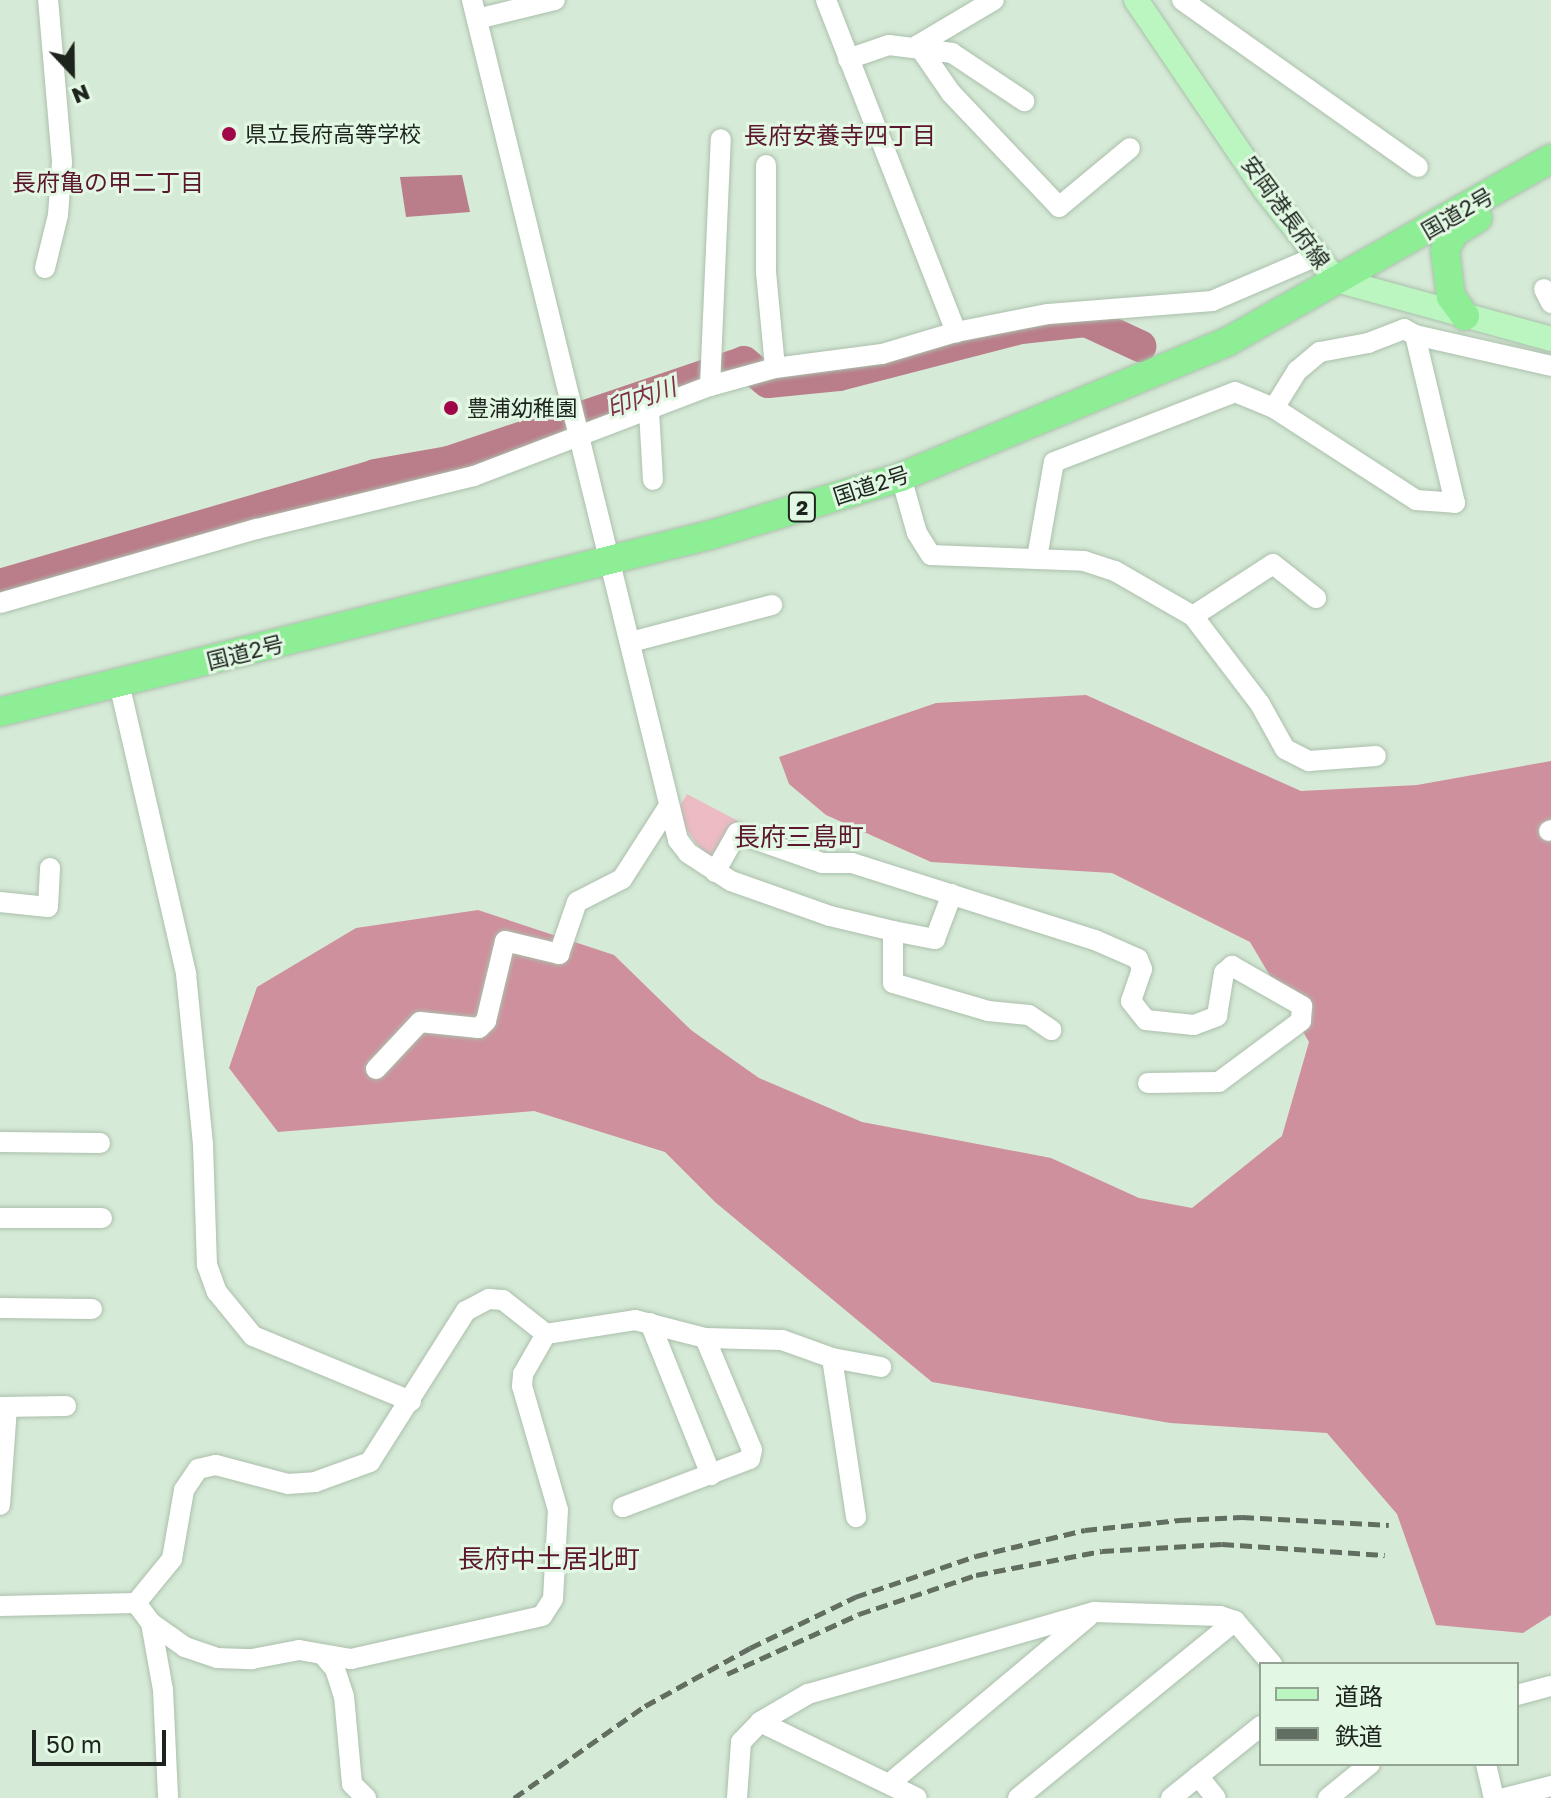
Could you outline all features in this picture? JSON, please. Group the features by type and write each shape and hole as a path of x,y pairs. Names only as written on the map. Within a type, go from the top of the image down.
{"highway":[{"name":"国道2号","path":"0,712 612,560 901,477 1227,342 1547,161"},
{"path":"1465,316 1445,274 1445,250 1454,233 1508,198 1547,161"}],"main road":[{"name":"安岡港長府線","path":"1136,0 1266,191 1336,280 1551,339"}],"street":[{"path":"45,268 58,215 62,162 48,0"},
{"path":"555,0 475,10 612,560 667,809 683,847 715,872 830,916 935,939 952,894"},
{"path":"826,0 956,332"},
{"path":"918,45 994,0"},
{"path":"1182,0 1418,167"},
{"path":"848,59 889,45 918,45 952,53 1024,101"},
{"path":"918,45 951,93 1059,207 1130,148"},
{"path":"710,378 721,139"},
{"path":"763,372 766,165"},
{"path":"0,603 257,529 474,476 580,431 649,411 710,378 882,354 956,332 1091,309 1174,308 1212,301 1317,256"},
{"path":"1277,403 1297,371 1320,352 1368,343 1404,329 1415,335 1551,366"},
{"path":"1037,558 1054,462 1235,392 1277,403 1416,500 1455,503 1415,335"},
{"path":"649,411 653,480"},
{"path":"901,477 917,533 931,555 1084,561 1115,571 1193,616 1260,704 1285,749 1309,761 1376,756"},
{"path":"1193,616 1273,564 1316,598"},
{"path":"631,642 772,605"},
{"path":"119,683 186,974 203,1145 207,1265 217,1292 253,1336 411,1401"},
{"path":"376,1069 420,1022 479,1028 486,1021 505,941 559,954 577,902 622,879 667,809"},
{"path":"715,872 737,833 822,863 852,863 1128,952 1142,969 1131,1001 1146,1020 1194,1025 1217,1016 1224,973 1232,966 1302,1006 1301,1021 1219,1082 1148,1083"},
{"path":"0,902 48,907 50,868"},
{"path":"893,931 893,983 988,1011 1029,1015 1051,1030"},
{"path":"0,1142 100,1143"},
{"path":"0,1218 102,1218"},
{"path":"0,1606 136,1603 172,1559 184,1490 198,1469 216,1465 288,1484 354,1471 370,1462 390,1438 466,1311 489,1299 503,1300 546,1334 635,1320 705,1338 782,1340 832,1358 881,1367"},
{"path":"0,1308 92,1309"},
{"path":"650,1323 711,1475"},
{"path":"136,1603 151,1623 185,1647 217,1658 252,1659 299,1650 351,1659 542,1616 553,1599 558,1510 522,1386 523,1374 546,1334"},
{"path":"623,1507 744,1464 752,1450 705,1338"},
{"path":"832,1358 856,1517"},
{"path":"0,1505 3,1407 66,1406"},
{"path":"889,1784 1094,1612"},
{"path":"737,1798 741,1742 760,1722 827,1687 1094,1612 1205,1615 1235,1621 1270,1662"},
{"path":"1018,1798 1235,1621"},
{"path":"151,1623 163,1690 168,1798"},
{"path":"323,1655 335,1669 344,1696 352,1784 366,1798"},
{"path":"1519,1694 1551,1686"},
{"path":"760,1722 917,1798"},
{"path":"1171,1798 1259,1728"},
{"path":"1486,1766 1494,1798"},
{"path":"1328,1798 1361,1767"},
{"path":"1198,1776 1216,1798"},
{"path":"1505,1798 1551,1786"}],"shaded area":[{"path":"462,175 470,212 406,217 400,177"},
{"path":"1086,695 1301,791 1417,785 1551,761 1551,1615 1523,1633 1436,1625 1397,1514 1327,1433 1170,1423 932,1382 715,1202 665,1152 534,1111 278,1132 229,1068 257,987 356,928 478,910 614,955 691,1030 759,1078 862,1122 1051,1158 1139,1198 1192,1208 1282,1136 1309,1042 1250,942 1112,873 931,862 826,815 789,784 779,757 936,703"},
{"path":"687,794 738,821 721,856 706,857 679,819 678,809"}],"waterway":[{"name":"印内川","path":"0,585 375,475 449,462 744,362 768,382 839,375 1021,328 1086,321 1140,346"}],"railway":[{"path":"514,1798 645,1706 750,1648 855,1597 976,1556 1085,1530 1179,1520 1242,1517 1389,1525"},
{"path":"727,1674 859,1614 976,1575 1102,1551 1222,1544 1385,1555"}],"place":[{"name":"県立長府高等学校","path":"229,134"},
{"name":"豊浦幼稚園","path":"451,408"}],"district":[{"name":"長府安養寺四丁目","path":"840,135"},
{"name":"長府亀の甲二丁目","path":"108,182"},
{"name":"長府三島町","path":"799,837"},
{"name":"長府中土居北町","path":"549,1559"}]}
